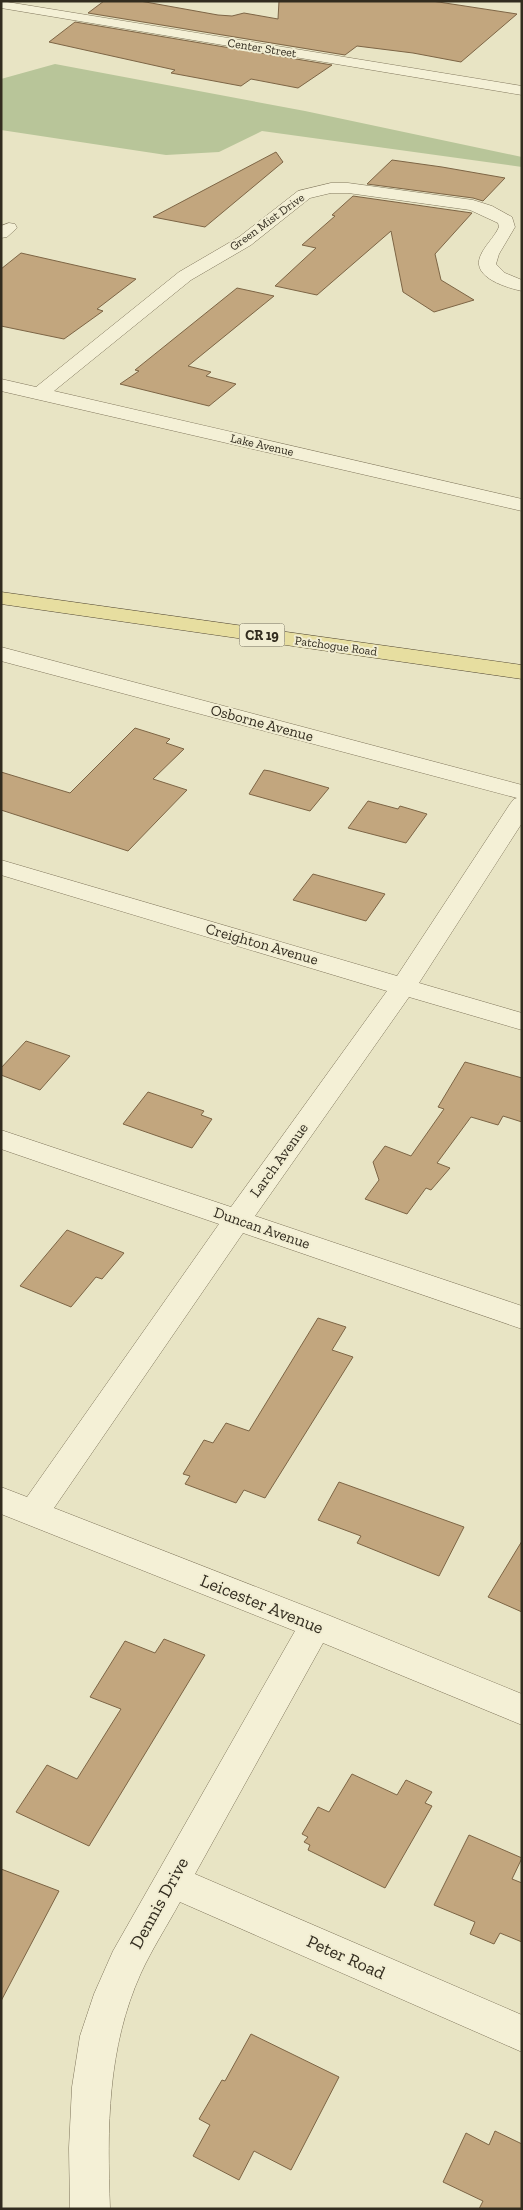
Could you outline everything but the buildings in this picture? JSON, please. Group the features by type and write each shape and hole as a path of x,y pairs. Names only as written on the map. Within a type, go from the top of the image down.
{"main road":[{"name":"Patchogue Road","path":"1,598 522,672"}],"street":[{"name":"Center Street","path":"1,4 522,91"},
{"name":"Green Mist Drive","path":"39,394 185,276 245,241 296,198 314,191 330,188 369,190 473,205 486,210 506,221 507,227 488,257 487,264 498,276 522,286"},
{"name":"Lake Avenue","path":"1,385 522,505"},
{"name":"Osborne Avenue","path":"1,654 522,792"},
{"name":"Larch Avenue","path":"32,1513 404,986 522,804"},
{"name":"Creighton Avenue","path":"1,867 522,1022"},
{"name":"Duncan Avenue","path":"1,1139 522,1318"},
{"name":"Leicester Avenue","path":"1,1500 316,1625 522,1710"},
{"name":"Dennis Drive","path":"90,2209 88,2162 90,2101 98,2046 110,2005 126,1963 316,1625"},
{"name":"Peter Road","path":"171,1881 522,2034"}],"green space":[{"path":"55,64 305,111 522,157 522,167 262,131 219,152 166,155 1,130 1,79"}]}
